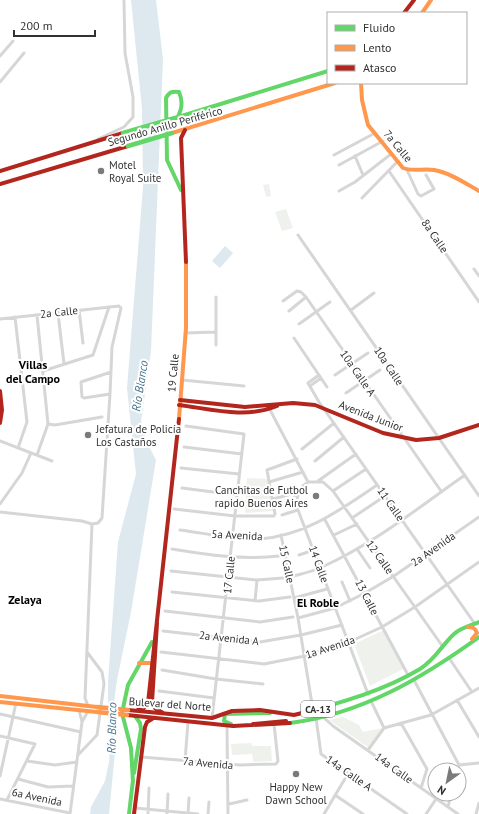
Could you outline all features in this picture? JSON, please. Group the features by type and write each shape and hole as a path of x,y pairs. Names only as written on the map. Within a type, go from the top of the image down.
{"main road":[{"path":"405,12 414,0"},
{"path":"423,12 431,0"},
{"name":"Segundo Anillo Periférico","path":"0,171 327,71"},
{"name":"Segundo Anillo Periférico","path":"0,184 185,130 332,84"},
{"name":"7a Calle","path":"361,84 367,122 373,134 381,142 389,155 407,170 435,170 466,183 479,191"},
{"path":"176,118 180,113 181,97 179,92 174,91 169,93 166,100 167,156 181,190"},
{"path":"181,104 187,110 197,111"},
{"name":"19 Calle","path":"166,714 155,708 152,702 153,640 180,402 185,333 181,138 185,130"},
{"path":"173,133 181,138"},
{"path":"0,391 0,420"},
{"name":"Avenida Junior","path":"180,402 244,412 269,408 280,404 300,403 322,407 383,433 416,440 439,438 479,425"},
{"name":"19 Calle","path":"134,711 143,709 148,703 158,624 156,609"},
{"name":"Bulevar del Norte","path":"127,713 134,711 212,718 227,712 250,710 279,711 294,714 313,710 368,694 408,675 421,668 444,648 455,633 477,623"},
{"path":"360,705 417,678 468,643 476,635 475,628 468,628 456,635 440,655 421,668"},
{"name":"Bulevar del Norte","path":"0,696 81,705 97,710 127,713 135,716 227,726 298,722 371,701 414,680 479,637"},
{"path":"133,782 130,745 122,713 125,694 139,663 153,640"},
{"path":"139,663 153,663"},
{"name":"Bulevar del Norte","path":"0,702 80,710 88,708"},
{"path":"294,714 226,714 224,719 226,723 231,724 298,722"},
{"path":"134,814 141,757 143,724 135,716"},
{"path":"129,814 143,724 155,718"},
{"path":"130,745 138,750"},
{"path":"138,750 136,773 138,777"}],"street":[{"path":"90,144 124,127 132,117 133,97 125,52 124,0"},
{"path":"0,56 13,41"},
{"path":"0,82 24,53"},
{"path":"334,154 373,134"},
{"path":"339,165 381,142"},
{"path":"339,191 389,155"},
{"path":"355,156 363,175"},
{"path":"362,198 397,162"},
{"path":"407,170 418,194 421,196 434,189 426,175"},
{"name":"8a Calle","path":"389,171 479,301"},
{"name":"10a Calle","path":"298,235 479,496"},
{"path":"474,269 479,276"},
{"path":"283,301 297,291 301,292 306,297 289,310"},
{"path":"351,310 374,293"},
{"path":"216,297 216,345"},
{"name":"10a Calle A","path":"306,297 441,491"},
{"path":"299,324 315,311 330,302"},
{"name":"2a Calle","path":"0,319 79,312 119,306 121,309 112,347 111,372"},
{"path":"43,370 93,355 109,307"},
{"path":"79,312 83,343"},
{"path":"58,313 64,364"},
{"path":"37,315 48,424 37,455"},
{"path":"15,317 27,422 18,448"},
{"path":"185,333 216,332"},
{"path":"294,338 327,387"},
{"path":"335,375 368,353"},
{"path":"346,393 380,370"},
{"path":"0,512 82,521 92,524 98,523 102,518 110,394 111,372 81,382 82,397 84,398 110,394"},
{"name":"11 Calle","path":"320,376 309,385 322,407 447,584 477,623"},
{"path":"182,380 244,386"},
{"path":"269,408 308,482"},
{"path":"48,424 55,425 102,417"},
{"path":"302,449 334,423"},
{"name":"17 Calle","path":"186,426 243,433 229,577 212,718"},
{"path":"316,461 344,437"},
{"path":"0,441 52,461"},
{"path":"184,447 242,454"},
{"path":"0,504 22,473 31,453"},
{"path":"273,499 292,494 297,496 308,482 318,481 356,454"},
{"path":"174,509 235,516 275,515 268,469 297,459"},
{"path":"181,468 240,474"},
{"path":"333,491 366,469"},
{"path":"269,482 303,472"},
{"path":"290,577 321,568 345,556 369,542 465,475"},
{"name":"12 Calle","path":"318,481 327,485 333,491 444,648"},
{"name":"5a Avenida","path":"180,530 258,539 281,535 306,529 325,520 377,485"},
{"path":"182,488 237,495"},
{"name":"14 Calle","path":"297,496 298,510 368,694"},
{"path":"352,518 385,496"},
{"path":"282,515 298,510"},
{"name":"2a Avenida","path":"298,618 335,608 365,593 394,576 479,517"},
{"name":"13 Calle","path":"325,520 408,675"},
{"path":"82,722 88,708 85,698 92,524"},
{"path":"334,535 357,524"},
{"name":"15 Calle","path":"281,535 305,656 313,710"},
{"path":"172,549 230,557 256,558 279,556"},
{"path":"357,549 370,568"},
{"path":"299,555 314,550"},
{"name":"1a Avenida","path":"161,652 264,664 305,656 349,642 382,627 415,607 479,562"},
{"path":"171,571 257,580 283,578"},
{"path":"256,601 257,580"},
{"path":"342,582 350,600"},
{"path":"294,598 327,589"},
{"path":"172,592 256,601 290,597"},
{"path":"165,611 260,622 293,617"},
{"name":"2a Avenida A","path":"163,631 260,642 301,635 342,625"},
{"path":"78,755 96,737 100,726 104,684 102,672 87,652"},
{"path":"449,658 472,692"},
{"path":"86,669 96,665"},
{"path":"162,670 216,679 263,684"},
{"path":"414,680 431,715 457,762"},
{"path":"371,701 384,728 431,715 479,688"},
{"path":"159,690 214,698"},
{"path":"81,705 85,698"},
{"path":"457,700 479,737"},
{"path":"0,776 16,703"},
{"path":"68,813 81,732 82,722 80,710"},
{"path":"0,714 81,732"},
{"name":"14a Calle","path":"323,716 333,726 427,792"},
{"name":"14a Calle A","path":"316,718 320,752 407,814"},
{"path":"185,761 188,722"},
{"path":"401,723 427,769 421,788"},
{"name":"7a Avenida","path":"141,757 228,765 276,764 278,761 274,724"},
{"path":"227,726 228,814"},
{"name":"14a Calle","path":"368,750 384,728"},
{"path":"0,736 34,744 7,800"},
{"path":"79,741 87,745"},
{"path":"0,756 5,757"},
{"path":"27,761 55,765 77,762"},
{"path":"467,764 479,763"},
{"path":"324,814 349,772"},
{"path":"18,779 48,787 73,786"},
{"path":"148,814 150,788"},
{"path":"167,813 168,794"},
{"path":"335,794 363,814"},
{"path":"188,814 189,798"},
{"name":"6a Avenida","path":"0,799 68,813"},
{"path":"229,804 247,800"},
{"path":"208,814 209,802"},
{"path":"426,814 434,802"},
{"name":"14a Calle","path":"440,802 458,814"},
{"path":"448,807 449,802"},
{"path":"476,814 479,803"},
{"path":"135,808 167,813 198,814"}],"shaded area":[{"path":"269,184 271,196 266,197 263,185"},
{"path":"286,209 293,228 282,231 275,212"},
{"path":"247,478 268,479 273,511 245,513"},
{"path":"384,630 405,668 370,686 354,644"},
{"path":"343,717 359,725 363,732 383,728 369,748 329,720"},
{"path":"251,743 252,746 271,746 272,761 253,762 252,752 252,754 232,755 231,744"}],"water":[{"name":"Río Blanco","path":"131,0 156,0 163,59 151,351 141,421 146,441 156,460 131,612 117,680 112,718 115,752 109,814 90,814 91,807 105,781 109,762 111,736 108,723 108,681 118,542 136,474 127,388 143,187 142,109"},
{"path":"225,246 233,253 220,268 212,261"}],"traffic: fast":[{"path":"175,118 327,71"},
{"path":"177,118 181,109 181,99 179,92 173,92 168,94 166,98 167,160 181,190"},
{"path":"123,133 175,118"},
{"path":"128,146 172,133"},
{"path":"302,713 333,705 377,690 406,677 430,661 457,632 479,622"},
{"path":"290,723 342,712 366,703 413,680 479,637"},
{"path":"133,782 131,748 122,713 128,685 152,642"},
{"path":"231,724 224,721 225,714 270,713"},
{"path":"134,773 141,729 140,723 135,716"},
{"path":"129,814 133,780"}],"traffic: slow":[{"path":"423,12 431,0"},
{"path":"172,133 332,84"},
{"path":"361,84 362,100 368,125 403,168 411,170 440,171 479,191"},
{"path":"179,419 186,328 186,262"},
{"path":"468,627 474,628 477,633 472,639"},
{"path":"139,663 152,663"},
{"path":"0,696 97,707"},
{"path":"0,702 97,712"},
{"path":"97,707 128,710"},
{"path":"97,712 127,715"}],"traffic: jam":[{"path":"405,12 414,0"},
{"path":"185,130 181,138 186,262"},
{"path":"0,171 123,133"},
{"path":"0,184 128,146"},
{"path":"0,391 2,410 0,423"},
{"path":"180,400 245,407 293,403 315,405 383,433 416,440 439,438 479,425"},
{"path":"179,405 228,412 253,412 277,406"},
{"path":"138,710 143,709 148,703 179,419"},
{"path":"157,623 152,702 155,708 163,713"},
{"path":"128,710 212,718 232,711 260,710 294,715 302,713"},
{"path":"127,715 233,726 290,723"},
{"path":"134,814 145,727 147,722 152,719"},
{"path":"253,724 286,721"}],"place":[{"name":"Motel Royal Suite","path":"101,171"},
{"name":"Jefatura de Policía Los Castaños","path":"88,435"},
{"name":"Canchitas de Futbol rapido Buenos Aires","path":"316,496"},
{"name":"Happy New Dawn School","path":"296,774"}],"district":[{"name":"Villas del Campo","path":"33,372"},
{"name":"Zelaya","path":"25,600"},
{"name":"El Roble","path":"318,603"}]}
